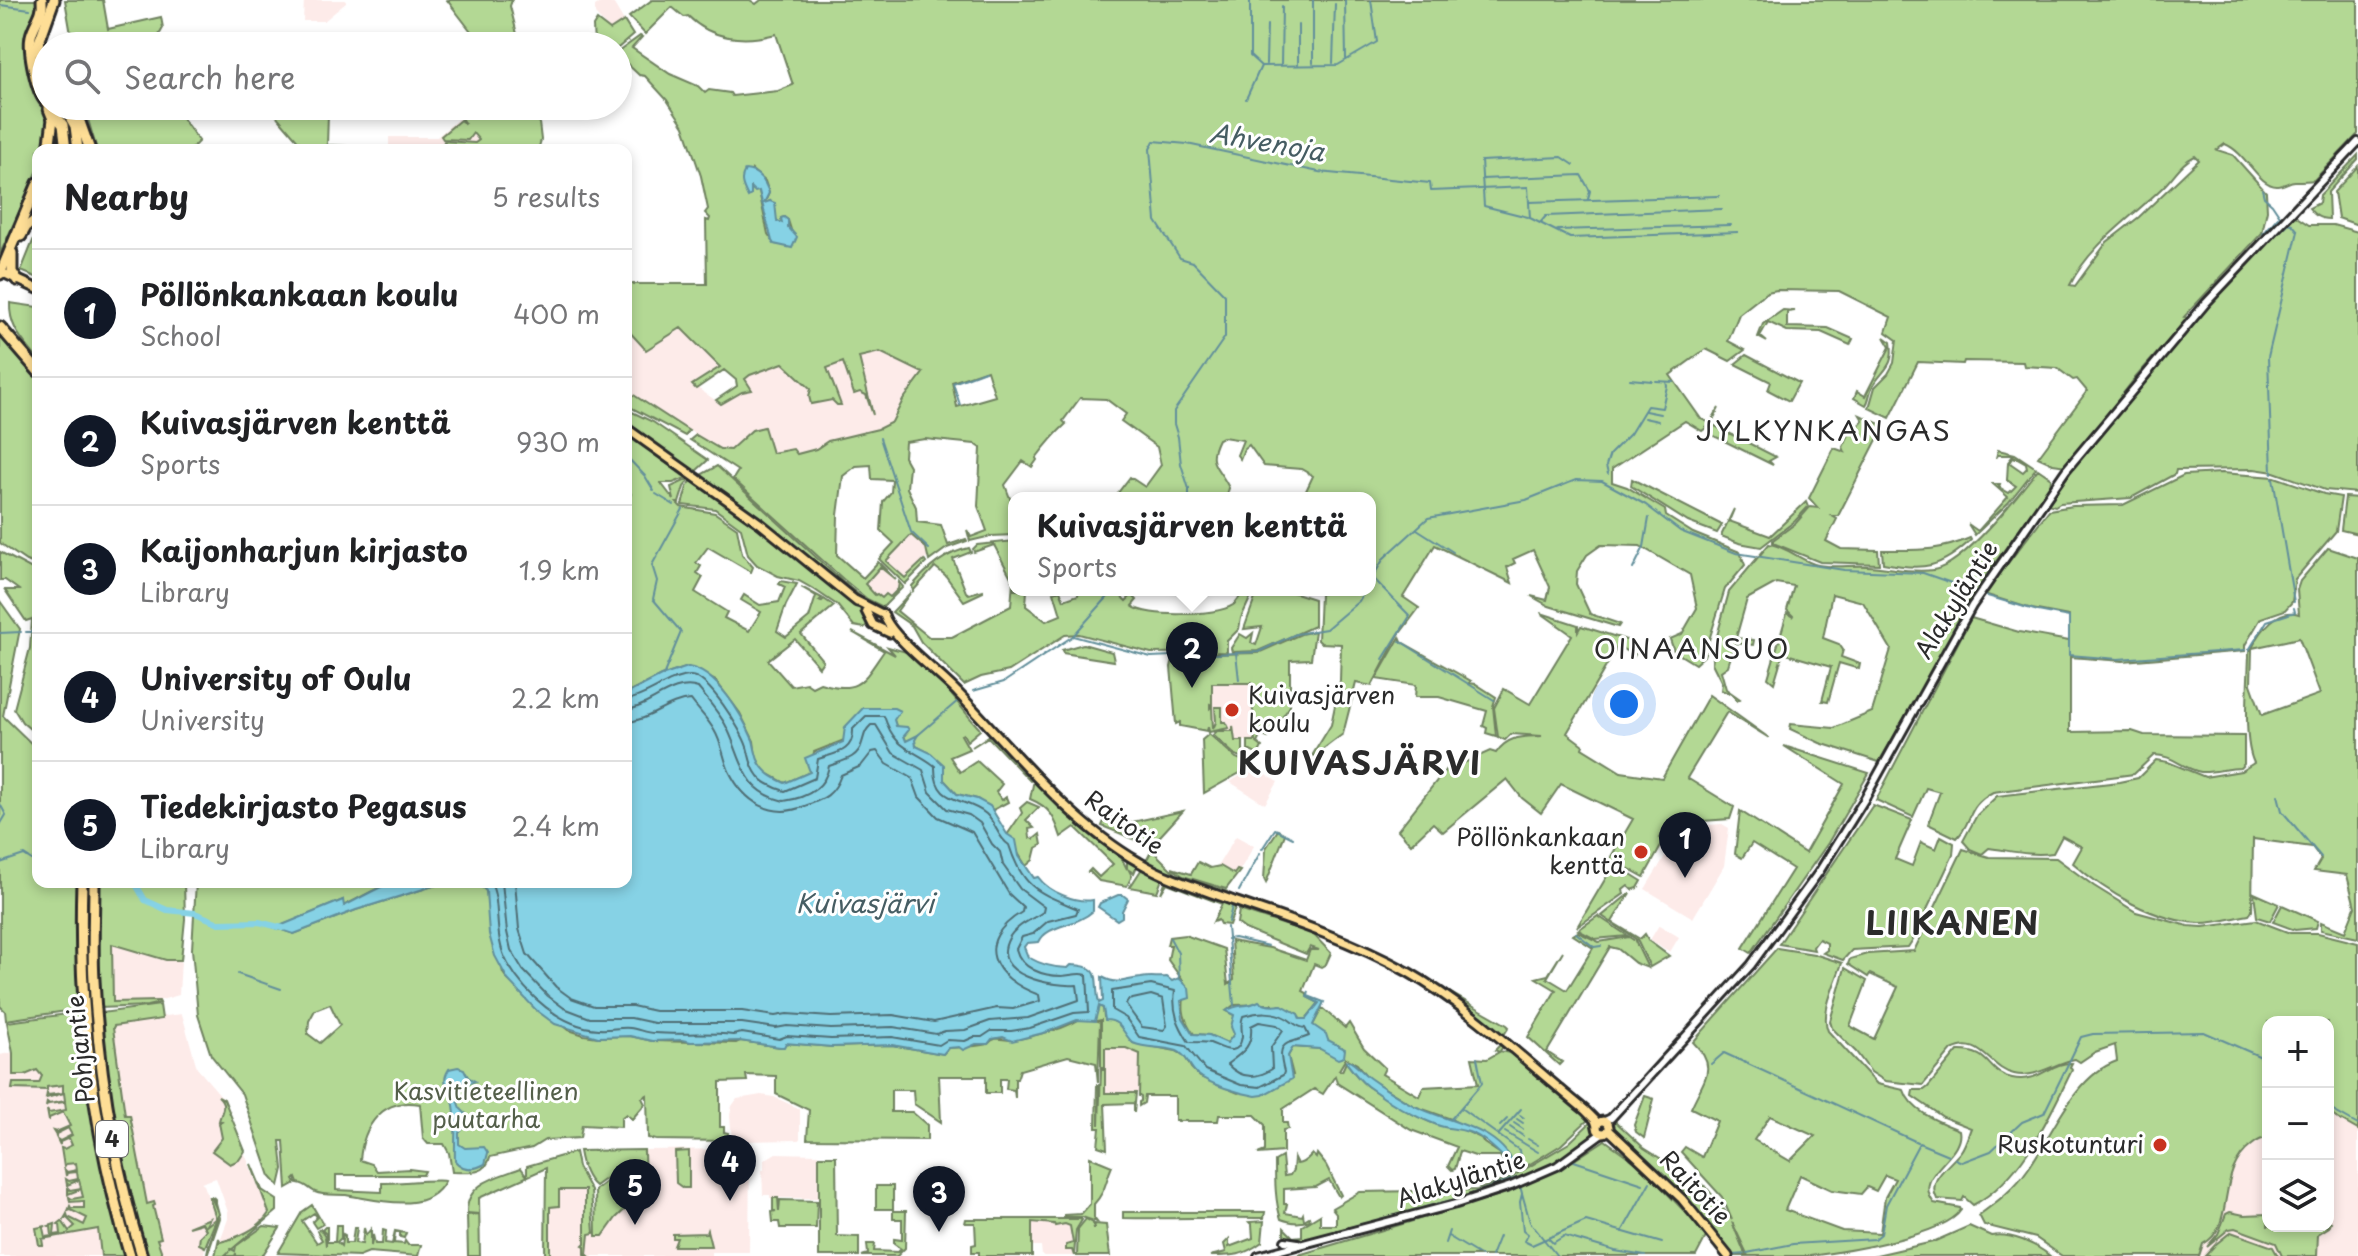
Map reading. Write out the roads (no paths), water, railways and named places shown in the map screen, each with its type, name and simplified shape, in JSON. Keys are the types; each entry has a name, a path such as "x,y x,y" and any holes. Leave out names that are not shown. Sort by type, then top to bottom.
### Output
{"highway":[{"path":"34,32 43,11 42,0"},
{"path":"41,32 54,0"},
{"path":"50,144 53,120"},
{"path":"59,120 65,144"},
{"path":"72,120 77,144"},
{"path":"78,120 88,144"},
{"path":"0,273 32,197"},
{"path":"17,280 12,272 12,255 26,227 32,222"},
{"path":"0,262 8,253"},
{"path":"0,327 32,364"},
{"name":"Pohjantie","path":"82,888 84,1003 96,1118 129,1256"},
{"name":"Pohjantie","path":"94,888 95,1002 111,1132 129,1216 142,1256"}],"main road":[{"name":"Alakyläntie","path":"1270,1256 1511,1186 1557,1166 1603,1127 1742,976 1811,883 1856,813 1972,606 2066,470 2191,319 2358,142"},
{"path":"0,273 32,286"},
{"path":"632,432 761,524 857,601 871,620 881,625 884,615 857,601"},
{"path":"871,620 873,615 879,613"},
{"name":"Raitotie","path":"881,625 936,670 1059,798 1095,832 1126,855 1166,876 1319,932 1378,959 1489,1030 1585,1110 1682,1199 1728,1256"},
{"name":"Alakyläntie","path":"1258,1256 1344,1234"},
{"path":"1285,1241 1306,1243"}],"water":[{"path":"745,170 754,172 763,181 769,193 764,203 775,203 777,221 782,223 781,218 784,217 788,220 788,227 797,237 792,248 772,241 759,191 751,188 748,197 743,187"},
{"name":"Kuivasjärvi","path":"688,667 709,677 735,707 753,740 760,764 770,775 785,783 810,772 805,758 843,742 845,727 863,708 894,708 900,711 894,720 896,726 909,730 904,736 906,741 918,735 916,746 931,753 944,765 944,780 957,794 990,806 1007,834 1016,840 1019,856 1034,878 1038,877 1063,895 1078,900 1093,900 1093,911 1086,916 1055,928 1039,942 1027,943 1024,947 1028,957 1042,964 1063,968 1071,965 1089,968 1096,975 1099,1003 1103,1001 1102,977 1118,982 1148,977 1167,977 1172,981 1179,978 1189,988 1190,998 1181,1001 1183,1018 1193,1034 1209,1035 1227,1043 1234,1034 1231,1027 1234,1015 1226,1011 1259,1001 1267,1005 1282,1005 1298,1014 1300,1019 1306,1019 1319,1003 1307,997 1309,991 1308,996 1324,1002 1313,1025 1326,1034 1328,1040 1345,1049 1344,1057 1338,1059 1320,1049 1293,1047 1288,1056 1292,1079 1256,1096 1209,1082 1194,1071 1177,1051 1133,1043 1118,1025 1105,1020 1103,1008 1099,1006 1095,1021 1077,1020 1047,1032 1012,1041 1003,1037 992,1039 988,1044 976,1044 963,1050 959,1047 948,1048 943,1054 892,1045 832,1047 786,1043 780,1047 740,1041 652,1041 630,1036 598,1037 555,1024 536,1010 508,980 495,956 489,934 486,891 483,888 632,888 632,691"},
{"path":"427,888 294,934 275,928 343,900 344,906 375,890"},
{"path":"1118,895 1128,899 1122,917 1117,920 1098,907 1100,903"},
{"path":"1348,1060 1407,1102 1470,1127 1498,1143 1517,1171 1478,1136 1442,1127 1383,1097 1361,1081 1346,1062"},
{"path":"458,1067 475,1081 461,1087 456,1097 460,1108 469,1117 459,1133 459,1144 465,1148 484,1147 488,1153 485,1164 473,1168 455,1161 455,1112 445,1080 449,1069"}],"waterway":[{"path":"1250,0 1250,56 1261,66"},
{"path":"1313,0 1313,63"},
{"path":"1345,0 1346,59"},
{"path":"1246,99 1261,66 1338,65 1377,42 1371,0"},
{"path":"1333,63 1335,4"},
{"path":"0,5 30,9"},
{"path":"1281,65 1282,6"},
{"path":"1266,64 1267,25"},
{"path":"1298,25 1298,64"},
{"name":"Ahvenoja","path":"1189,492 1181,464 1174,411 1225,337 1225,295 1193,262 1180,258 1156,221 1150,149 1154,141 1187,144 1319,172 1430,183 1431,191 1528,187 1530,218 1570,238 1738,232"},
{"path":"1528,217 1484,206 1481,161 1562,157 1574,165"},
{"path":"1482,179 1581,175 1590,191 1588,199"},
{"path":"2262,189 2264,197 2280,216"},
{"path":"1529,202 1719,196"},
{"path":"1540,223 1546,216 1722,209"},
{"path":"2263,234 2278,217"},
{"path":"2272,473 2268,357 2298,231 2287,223"},
{"path":"2274,237 2288,224"},
{"path":"1557,230 1731,225"},
{"path":"960,405 953,383 985,371"},
{"path":"1630,379 1652,381"},
{"path":"1656,381 1674,382"},
{"path":"1608,474 1606,466 1610,454 1630,434 1647,406 1662,408 1666,382"},
{"path":"1645,411 1660,414"},
{"path":"1644,418 1658,421"},
{"path":"880,438 911,532 929,549"},
{"path":"632,462 654,491"},
{"path":"2273,478 2294,602"},
{"path":"1376,572 1384,558 1428,518 1526,500 1576,480 1602,481 1646,505 1680,531 1736,553 1844,570 1923,573 1977,592"},
{"path":"656,494 674,505"},
{"path":"663,676 681,632 653,599 657,581 652,565 683,509"},
{"path":"1633,569 1644,547 1649,518"},
{"path":"1417,529 1453,552"},
{"path":"1376,581 1410,616 1383,659"},
{"path":"1984,595 2069,617 2069,655 2118,659 2245,650"},
{"name":"Ahvenoja","path":"973,691 1004,682 1073,636 1109,596"},
{"path":"1073,636 1151,657 1258,652 1296,634 1326,629 1362,596"},
{"path":"2249,650 2267,621 2295,612 2294,608"},
{"path":"0,633 21,632"},
{"path":"26,632 32,632"},
{"path":"1400,641 1494,700"},
{"path":"1236,653 1239,680"},
{"name":"Ahvenoja","path":"918,735 959,700"},
{"path":"2278,795 2282,811 2321,857"},
{"path":"0,804 6,815 0,825"},
{"path":"1262,849 1275,829 1293,838"},
{"path":"1239,891 1260,853"},
{"path":"0,863 24,855 32,860"},
{"path":"138,888 145,900 167,910 195,913 219,923 259,922 283,928"},
{"path":"1228,922 1232,907"},
{"path":"1227,927 1234,1005"},
{"path":"1576,933 1594,947 1601,946"},
{"path":"1170,938 1178,953 1179,978"},
{"path":"1227,939 1268,946"},
{"path":"238,974 281,989"},
{"path":"2070,1060 2081,1037 2093,1034 2204,1032 2262,1057"},
{"path":"1711,1064 1724,1053 1917,1142"},
{"path":"1451,1119 1482,1083 1477,1058"},
{"path":"1955,1159 1962,1162 1991,1151 2022,1122 2044,1113 2069,1062"},
{"path":"1462,1109 1519,1150 1516,1167"},
{"path":"1499,1134 1521,1109"},
{"path":"2334,1111 2358,1125"},
{"path":"1520,1115 1524,1118"},
{"path":"1500,1126 1507,1119"},
{"path":"1517,1119 1523,1123"},
{"path":"1514,1123 1523,1129"},
{"path":"1510,1127 1523,1136"},
{"path":"1505,1132 1538,1152"},
{"path":"1528,1139 1538,1145"},
{"path":"1747,1253 1793,1244 1875,1239 1881,1234 1886,1205 1919,1143 1948,1155"},
{"path":"1574,1161 1643,1184"},
{"path":"1336,1231 1463,1197 1516,1178"},
{"path":"1622,1232 1650,1182"},
{"path":"1520,1186 1530,1222 1557,1256"},
{"path":"1522,1194 1523,1230 1528,1234 1524,1241 1532,1245 1586,1221 1662,1243"},
{"path":"1445,1243 1449,1231"},
{"path":"1448,1236 1481,1256"},
{"path":"1491,1256 1499,1236"},
{"path":"1549,1239 1553,1243 1564,1236 1645,1256"},
{"path":"1733,1255 1744,1254"}],"place":[{"name":"Kuivasjärven kenttä","path":"1192,688"},
{"name":"Kuivasjärven koulu","path":"1232,710"},
{"name":"Pöllönkankaan kenttä","path":"1641,852"},
{"name":"Pöllönkankaan koulu","path":"1685,878"},
{"name":"Ruskotunturi","path":"2160,1145"},
{"name":"University of Oulu","path":"730,1201"},
{"name":"Tiedekirjasto Pegasus","path":"635,1225"},
{"name":"Kaijonharjun kirjasto","path":"939,1232"}],"district":[{"name":"JYLKYNKANGAS","path":"1824,431"},
{"name":"OINAANSUO","path":"1692,649"},
{"name":"KUIVASJÄRVI","path":"1360,764"},
{"name":"LIIKANEN","path":"1953,924"}],"park label":[{"name":"Kasvitieteellinen puutarha","path":"486,1106"}]}
